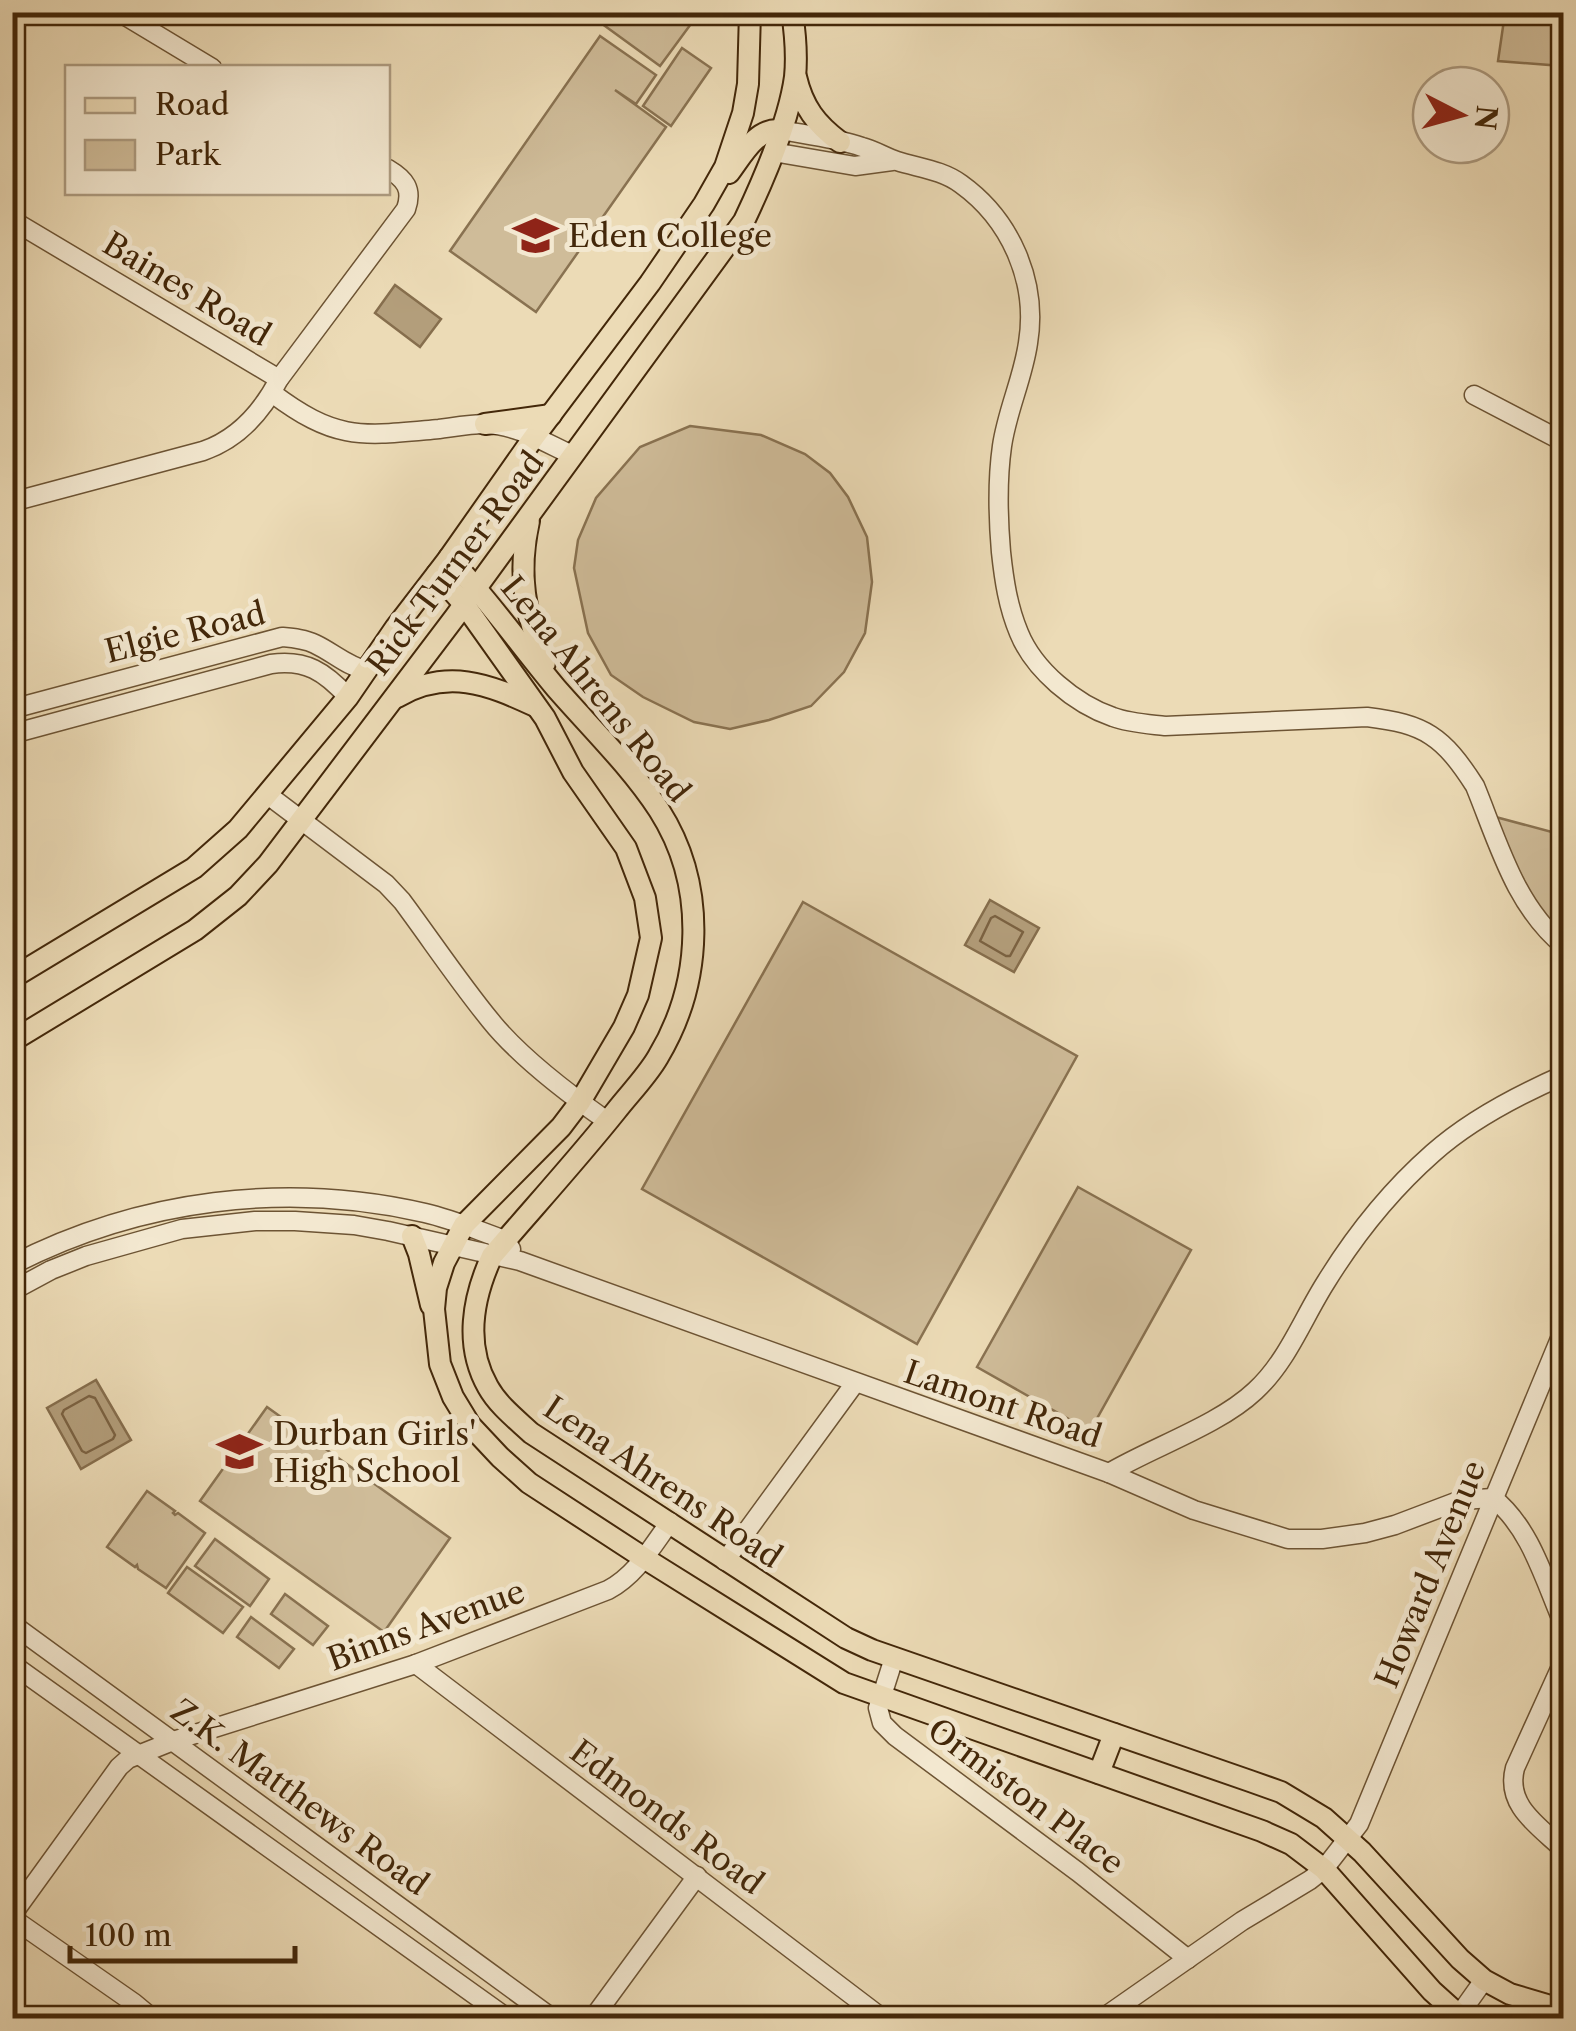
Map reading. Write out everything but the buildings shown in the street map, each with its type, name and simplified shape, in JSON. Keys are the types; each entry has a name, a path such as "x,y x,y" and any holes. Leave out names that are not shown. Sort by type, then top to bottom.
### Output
{"main road":[{"name":"Rick Turner Road","path":"12,978 194,868 238,829 348,697 706,202 736,136 748,84 750,12"},
{"path":"792,12 795,75 807,110 840,142"},
{"path":"706,202 771,132 795,75"},
{"path":"748,84 753,108 771,132 773,152"},
{"name":"Rick Turner Road","path":"12,1041 195,930 238,896 268,864 736,233 759,190 773,152"},
{"path":"485,424 551,415"},
{"path":"531,511 522,568 524,600 553,684"},
{"name":"Lena Ahrens Road","path":"443,566 553,684 659,810 672,834 692,896 694,955 672,1030 657,1059 499,1248 480,1280 473,1310 478,1360 488,1386 506,1410 531,1433 846,1638 1281,1792 1324,1818 1348,1840 1484,1980 1510,1994 1564,2010"},
{"name":"Lena Ahrens Road","path":"470,595 568,760 626,848 645,898 651,938 638,994 624,1027 580,1102 560,1128 464,1225 444,1263 436,1288 434,1322 440,1364 470,1425 528,1482 844,1684 1291,1844 1324,1868 1459,2018"},
{"path":"390,701 425,685 460,681 493,688 537,707"},
{"path":"568,760 598,737"},
{"path":"412,1236 434,1322"},
{"path":"1099,1773 1114,1734"}],"street":[{"path":"119,12 207,65"},
{"path":"771,132 860,146 933,170 959,182 1008,234 1026,280 1029,340 1002,446 998,488 1004,583 1020,638 1056,681 1090,706 1139,723 1165,726 1367,718 1400,721 1426,732 1464,770 1520,893 1549,934 1564,946"},
{"path":"773,152 854,166 897,160"},
{"path":"17,500 222,445 235,436 406,209 409,189 390,170"},
{"name":"Baines Road","path":"12,220 276,386 315,422 337,431 378,435 485,424 510,428 572,455"},
{"path":"1474,395 1564,442"},
{"name":"Elgie Road","path":"12,709 282,637 316,644 351,666 367,671"},
{"path":"220,652 227,678"},
{"name":"Elgie Road","path":"12,734 289,662 306,664 348,697"},
{"path":"268,795 386,884 491,1022 607,1122"},
{"name":"Lamont Road","path":"499,1248 520,1262 1109,1473 1215,1419 1256,1391 1281,1360 1350,1246 1386,1199 1434,1152 1482,1118 1564,1075"},
{"path":"12,1265 91,1231 142,1215 252,1198 340,1200 428,1214 464,1225 499,1248"},
{"path":"210,1202 212,1225"},
{"path":"12,1290 51,1270 120,1244 182,1228 256,1221 354,1225 452,1246 499,1248"},
{"path":"41,1252 51,1270"},
{"name":"Howard Avenue","path":"1103,2018 1242,1921 1310,1880 1359,1824 1564,1329"},
{"path":"725,1561 856,1383"},
{"path":"1109,1473 1194,1510 1288,1539 1365,1533 1462,1500 1493,1498 1506,1508 1524,1534 1564,1625"},
{"name":"Binns Avenue","path":"139,1754 416,1664 608,1590 636,1570 670,1522"},
{"name":"Z.K. Matthews Road","path":"12,1624 552,2018"},
{"path":"881,1696 894,1658"},
{"path":"1564,1660 1512,1782 1514,1796 1523,1811 1564,1850"},
{"name":"Z.K. Matthews Road","path":"12,1664 507,2018"},
{"name":"Edmonds Road","path":"416,1664 882,2018"},
{"name":"Ormiston Place","path":"881,1696 878,1708 882,1723 895,1736 1188,1959"},
{"path":"139,1754 119,1767 12,1917 152,2018"},
{"path":"289,1861 306,1838"},
{"path":"593,2018 697,1876"},
{"path":"1459,2018 1484,1980"}],"green space":[{"path":"598,12 699,13 660,66 594,18"},
{"path":"1505,13 1550,13 1563,66 1498,61"},
{"path":"600,36 656,75 636,104 615,90 666,127 536,312 450,251"},
{"path":"682,48 711,68 671,126 643,106"},
{"path":"690,426 761,435 805,454 830,473 848,497 867,537 872,582 865,633 844,672 811,706 730,729 694,722 643,697 611,675 588,633 574,568 578,540 596,498 640,447"},
{"path":"1492,816 1563,835 1563,934 1531,895"},
{"path":"803,902 1077,1056 917,1344 642,1189"},
{"path":"1078,1187 1191,1250 1090,1431 977,1367"},
{"path":"267,1407 450,1538 384,1632 200,1501"},
{"path":"147,1491 175,1511 175,1515 178,1513 205,1533 166,1588 107,1547"},
{"path":"215,1539 269,1579 250,1606 195,1566"},
{"path":"187,1567 243,1607 223,1633 168,1593"},
{"path":"285,1594 328,1626 313,1645 271,1614"},
{"path":"251,1617 294,1649 279,1668 237,1637"}],"water":[{"path":"395,285 441,319 420,347 375,313"},
{"path":"990,900 1039,928 1014,972 965,945"},
{"path":"96,1380 131,1440 81,1469 47,1408"}],"place":[{"name":"Eden College","path":"535,235"},
{"name":"Durban Girls' High School","path":"240,1451"}]}
